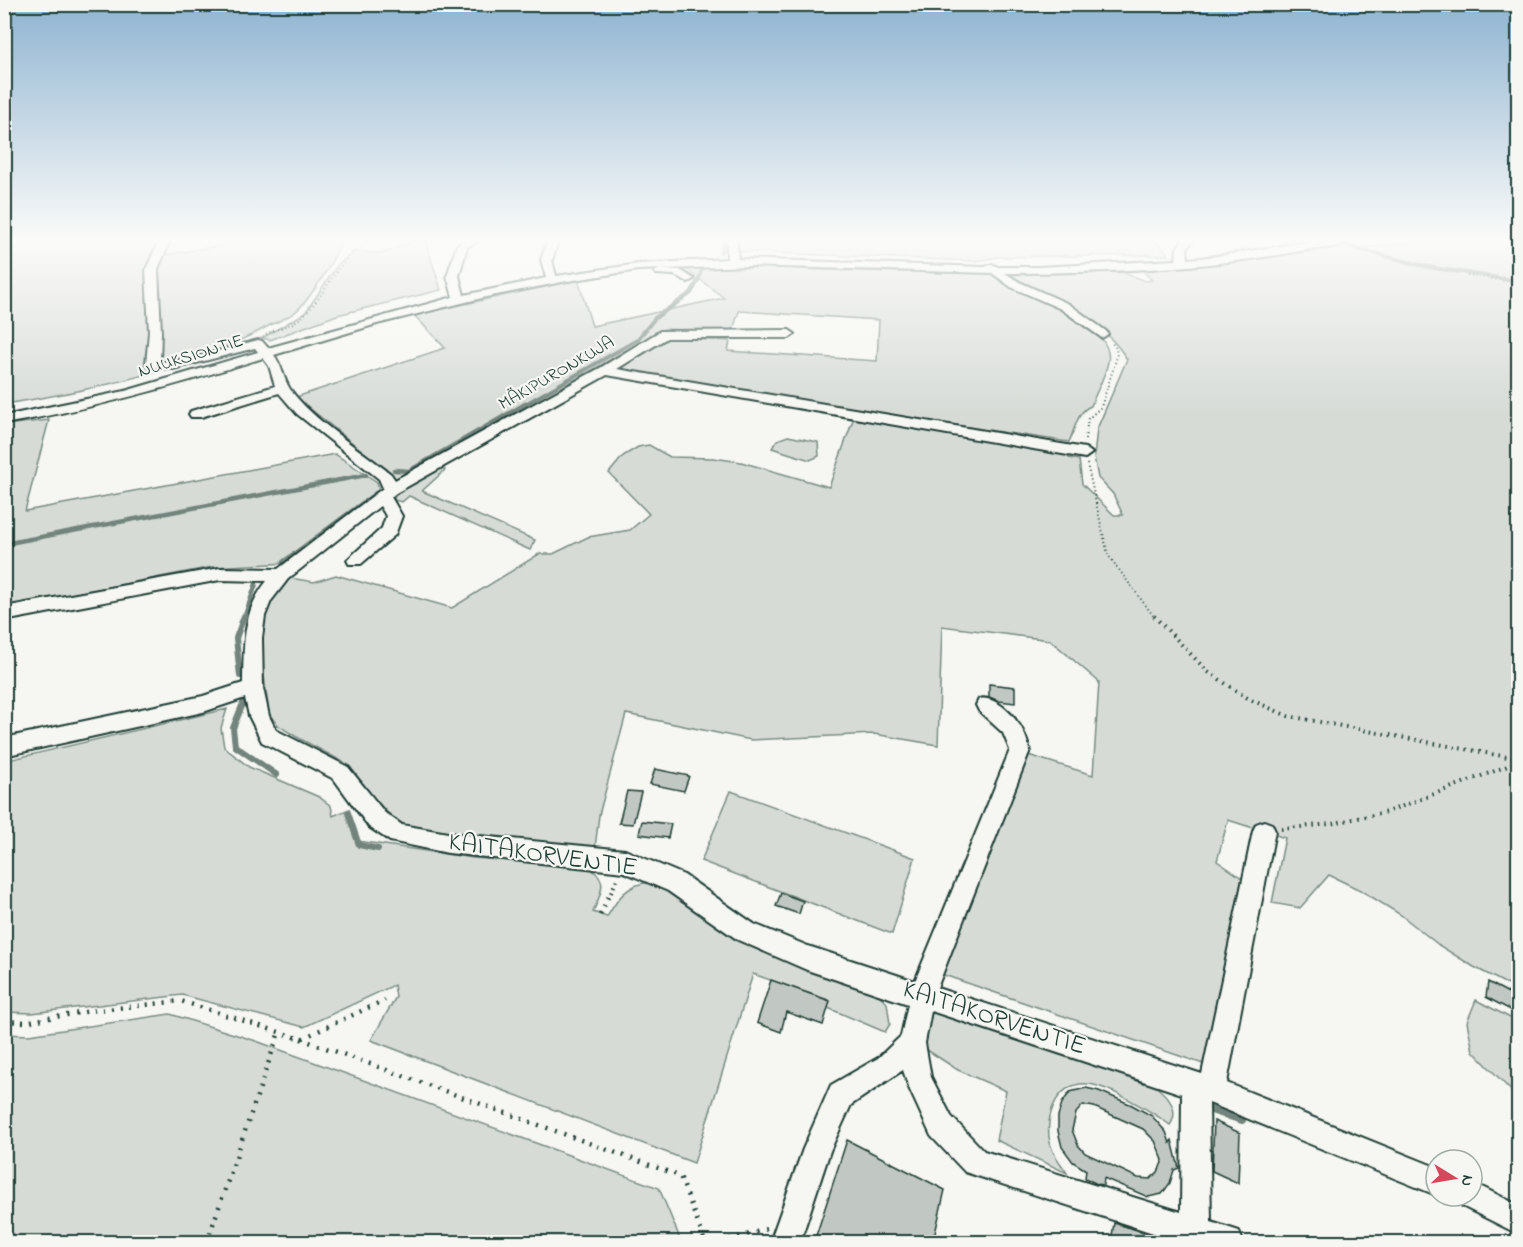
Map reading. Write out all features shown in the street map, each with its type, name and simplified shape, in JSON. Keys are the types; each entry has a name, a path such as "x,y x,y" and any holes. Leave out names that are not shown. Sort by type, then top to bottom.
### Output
{"street":[{"path":"154,297 153,364 166,366 262,349 275,365 282,388 302,411 386,477 387,493 394,516 389,531 355,560"},
{"name":"NUUKSIONTIE","path":"4,420 82,407 262,349 468,297"},
{"path":"1043,297 1078,313 1102,334"},
{"name":"MÄKIPURONKUJA","path":"387,493 604,371 664,334 789,334"},
{"path":"604,371 1085,453"},
{"path":"196,414 282,388"},
{"name":"KAITAKORVENTIE","path":"387,493 282,575 263,598 256,616 253,638 253,688 259,716 268,736 341,773 377,820 399,834 448,843 626,861 676,883 746,932 807,958 1204,1088 1424,1176"},
{"path":"4,614 220,574 282,575"},
{"path":"4,747 203,704 253,688"},
{"path":"986,705 1011,728 1020,750 922,995 912,1043 918,1079 941,1126 975,1162 1197,1237 1228,1242"},
{"path":"1197,1237 1204,1088 1264,831"},
{"path":"788,1232 817,1149 841,1095 887,1067 912,1043"},
{"path":"1484,1202 1518,1220"}],"path":[{"path":"262,349 262,338 273,330 300,318 317,297"},
{"path":"1102,334 1116,348 1117,357 1101,407 1088,419 1085,453 1089,483 1108,555 1146,608 1208,672 1249,699 1288,716 1518,760"},
{"path":"1264,831 1330,824 1387,812 1518,760"},
{"path":"600,915 626,861"},
{"path":"302,1039 385,1000"},
{"path":"4,1021 25,1022 91,1011 181,1001 302,1039 681,1176 705,1242"},
{"path":"207,1242 279,1032"},
{"path":"721,1242 788,1232"}],"shaded area":[{"path":"5,297 309,297 291,314 202,356 137,377 71,393 5,404"},
{"path":"316,297 411,297 337,315 270,340 262,338 305,313"},
{"path":"497,297 583,297 592,326 724,298 1036,297 1069,313 1099,335 1107,348 1108,362 1091,406 1079,416 1069,442 616,369 668,338 730,341 728,351 877,361 879,320 739,311 732,333 664,329 398,480 296,397 445,348 414,315"},
{"path":"1053,297 1518,297 1518,990 1440,946 1401,915 1362,891 1329,875 1300,908 1272,903 1285,838 1228,820 1217,861 1242,878 1206,1065 941,974 1028,755 1093,775 1099,682 1050,640 942,626 938,745 874,734 751,740 626,714 599,815 595,848 415,830 397,823 373,797 349,765 279,726 269,714 260,644 263,618 276,590 290,578 314,582 336,575 452,608 539,554 553,554 588,537 630,530 649,514 609,473 623,456 638,447 649,445 670,457 713,458 741,462 829,487 854,417 1062,451 1069,458 1079,460 1082,484 1114,515 1123,515 1113,494 1098,478 1094,457 1097,429 1127,359 1103,331"},
{"path":"49,420 25,511 335,454 377,482 379,489 377,496 289,563 212,567 5,607 4,425"},
{"path":"788,436 818,442 819,456 810,460 772,448 777,440"},
{"path":"443,468 445,470 422,491 535,540 530,550 409,496 402,502 394,500 400,489 407,484 422,475"},
{"path":"227,709 221,728 224,747 249,767 319,797 331,806 333,816 349,809 358,841 473,858 585,866 593,870 601,880 601,892 593,912 607,917 624,893 642,883 650,882 689,904 879,995 887,1003 890,1024 885,1032 828,1008 829,1000 753,974 694,1163 371,1040 396,997 394,985 304,1027 182,995 32,1013 5,1012 4,761"},
{"path":"731,791 915,858 892,934 701,861"},
{"path":"1476,1000 1518,1022 1518,1098 1473,1051 1467,1022"},
{"path":"941,1009 1146,1079 1163,1093 1172,1105 1174,1111 1170,1125 1119,1094 1088,1084 1076,1085 1059,1096 1050,1116 1049,1139 1052,1149 1067,1173 996,1140 1006,1091 958,1070 924,1048 928,1014"},
{"path":"170,1014 256,1041 659,1188 679,1236 677,1242 5,1242 5,1034 29,1035"}],"building":[{"path":"989,684 1015,687 1015,703 989,697"},
{"path":"655,769 689,776 684,791 650,784"},
{"path":"627,791 641,792 633,824 619,823"},
{"path":"642,821 671,824 668,838 639,834"},
{"path":"781,893 803,901 799,914 776,906"},
{"path":"771,980 830,1001 823,1025 786,1012 781,1032 757,1023"},
{"path":"1488,982 1518,998 1518,1014 1486,997"},
{"path":"1086,1088 1099,1091 1152,1116 1166,1132 1170,1143 1172,1140 1179,1168 1174,1170 1170,1183 1162,1194 1148,1197 1104,1178 1103,1185 1085,1178 1086,1170 1073,1162 1062,1147 1058,1131 1058,1116 1062,1103 1070,1092","holes":["1083,1105 1094,1107 1143,1129 1155,1141 1163,1160 1158,1172 1150,1179 1138,1178 1085,1153 1078,1145 1072,1130 1076,1113"]},
{"path":"1214,1121 1240,1133 1238,1183 1212,1171"},
{"path":"847,1140 945,1190 933,1242 814,1242"},
{"path":"1114,1223 1137,1230 1162,1242 1111,1242"}],"waterway":[{"path":"524,405 637,340 655,318 685,297"},
{"path":"394,470 409,471 527,403"},
{"path":"4,544 366,475"},
{"path":"283,562 376,493"},
{"path":"244,618 256,584"},
{"path":"240,676 236,638 244,616"},
{"path":"244,701 233,728 235,746 277,775"},
{"path":"348,813 359,845 378,849"},
{"path":"1211,1110 1242,1120"}]}
